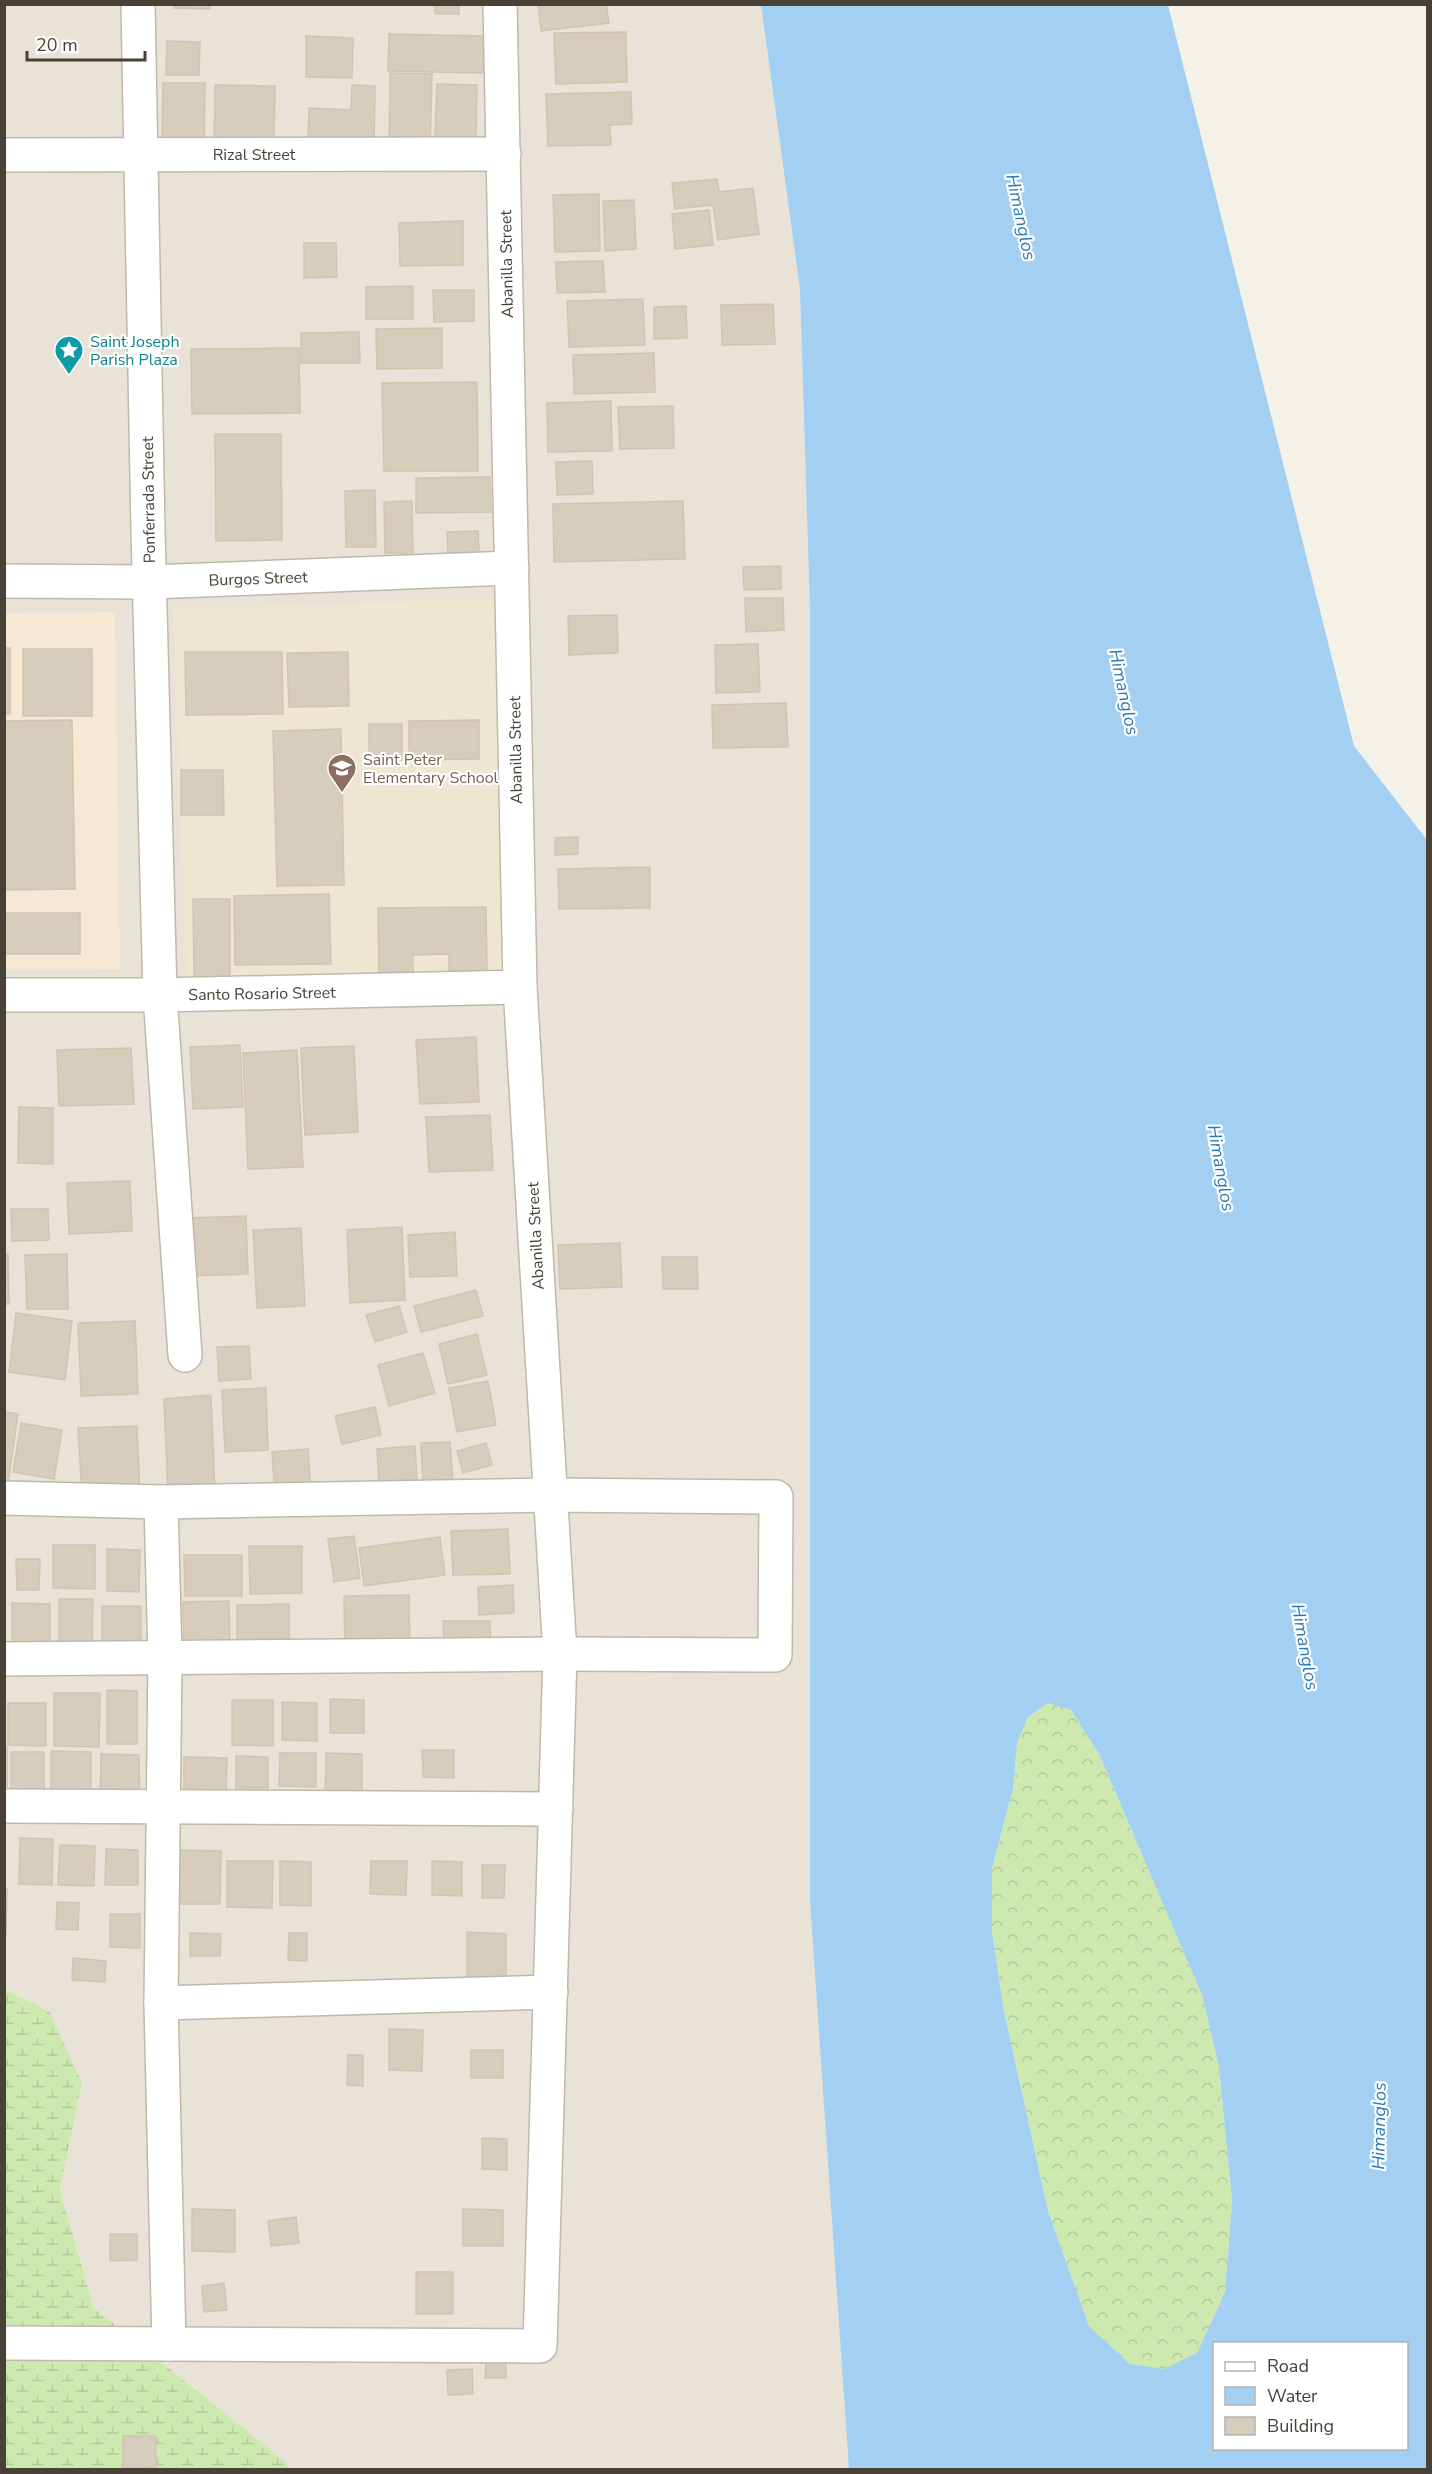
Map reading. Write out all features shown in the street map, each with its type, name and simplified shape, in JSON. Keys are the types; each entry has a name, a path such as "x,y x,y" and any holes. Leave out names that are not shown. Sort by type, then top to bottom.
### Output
{"street":[{"name":"Ponferrada Street","path":"138,4 160,995 185,1355"},
{"name":"Abanilla Street","path":"169,2344 540,2346 560,1654 520,987 501,4"},
{"name":"Rizal Street","path":"4,154 504,154"},
{"name":"Burgos Street","path":"4,581 150,582 512,568"},
{"name":"Santo Rosario Street","path":"4,995 160,995 520,987"},
{"path":"4,1498 162,1502 551,1495 776,1497 775,1655 560,1654 4,1659"},
{"path":"4,2343 169,2344 161,2003 165,1659 162,1502"},
{"path":"4,1806 556,1809"},
{"path":"161,2003 551,1992"}],"shaded area":[{"path":"4,5 761,5 800,289 810,611 810,1902 849,2469 291,2469 282,2459 94,2308 60,2190 82,2083 50,2012 4,1989"},
{"name":"Saint Peter Elementary School","path":"497,599 511,977 187,987 173,609"},
{"path":"115,612 120,969 5,970 4,613"}],"green space":[{"path":"1048,1702 1071,1710 1099,1754 1202,1995 1219,2067 1232,2201 1225,2292 1197,2353 1164,2370 1130,2364 1089,2326 1048,2211 1004,2011 992,1931 992,1868 1013,1789 1017,1743 1028,1717"},
{"path":"4,1989 50,2012 82,2083 60,2190 94,2308 282,2459 291,2469 5,2469"}],"water":[{"name":"Himanglos","path":"761,5 1168,5 1354,746 1427,840 1427,2469 849,2469 810,1902 810,612 800,289","holes":["1048,1703 1071,1710 1099,1754 1202,1995 1219,2067 1232,2201 1225,2292 1197,2353 1164,2369 1130,2364 1089,2326 1048,2211 1004,2011 992,1931 992,1868 1013,1789 1017,1743 1028,1717"]}],"building":[{"path":"174,4 210,4 210,9 174,8"},
{"path":"435,4 459,4 459,14 435,14"},
{"path":"538,4 606,4 609,23 541,31"},
{"path":"626,32 627,82 556,84 554,33"},
{"path":"389,34 483,36 483,73 388,71"},
{"path":"306,36 353,38 352,78 306,77"},
{"path":"167,41 200,42 199,75 166,75"},
{"path":"390,73 432,74 430,153 389,151"},
{"path":"163,83 205,83 204,149 162,148"},
{"path":"437,84 477,85 476,138 435,137"},
{"path":"215,85 275,86 274,148 214,147"},
{"path":"352,85 375,86 374,149 308,147 309,108 351,110"},
{"path":"631,92 632,124 610,125 611,145 548,146 546,94"},
{"path":"717,179 719,192 753,188 759,234 718,240 713,205 675,209 672,183"},
{"path":"599,194 600,251 555,252 553,195"},
{"path":"634,200 636,249 605,251 603,201"},
{"path":"709,210 713,245 675,249 672,214"},
{"path":"463,221 463,265 400,266 399,223"},
{"path":"304,243 336,243 337,277 304,278"},
{"path":"603,261 605,292 557,293 556,262"},
{"path":"413,286 413,319 366,319 366,287"},
{"path":"433,290 474,290 474,321 434,322"},
{"path":"643,299 645,345 569,347 567,301"},
{"path":"773,304 775,344 722,345 721,305"},
{"path":"686,306 687,338 654,339 654,307"},
{"path":"442,328 442,368 377,369 376,329"},
{"path":"359,332 360,363 301,363 301,333"},
{"path":"299,348 300,413 192,414 191,349"},
{"path":"654,353 655,392 574,394 573,355"},
{"path":"477,382 478,471 384,471 382,383"},
{"path":"611,401 612,451 548,452 547,403"},
{"path":"673,406 674,448 620,449 618,407"},
{"path":"215,434 281,434 282,540 216,541"},
{"path":"592,461 593,494 557,495 556,462"},
{"path":"490,477 491,512 416,513 416,478"},
{"path":"375,490 376,547 346,547 345,491"},
{"path":"412,501 413,553 385,553 384,502"},
{"path":"683,501 685,559 554,562 553,504"},
{"path":"478,531 479,553 448,553 447,532"},
{"path":"781,566 781,589 744,590 743,567"},
{"path":"745,598 783,598 784,630 746,632"},
{"path":"617,615 618,653 569,655 568,616"},
{"path":"758,644 760,692 716,693 715,645"},
{"path":"4,648 10,648 10,714 4,714"},
{"path":"23,649 92,649 92,716 23,716"},
{"path":"185,652 282,652 283,714 186,715"},
{"path":"348,652 349,706 289,707 287,653"},
{"path":"786,703 788,747 713,748 712,705"},
{"path":"72,720 75,889 4,890 4,721"},
{"path":"479,720 479,759 409,760 409,721"},
{"path":"369,724 402,724 402,760 369,760"},
{"path":"341,729 344,885 277,886 273,731"},
{"path":"181,770 223,770 224,815 181,815"},
{"path":"578,837 578,854 555,855 555,838"},
{"path":"650,867 650,908 559,909 558,869"},
{"path":"329,894 331,964 235,965 234,896"},
{"path":"193,899 230,899 230,978 194,978"},
{"path":"486,907 487,971 449,971 449,954 413,955 413,972 379,972 378,908"},
{"path":"4,913 80,913 80,954 4,954"},
{"path":"476,1037 479,1102 420,1104 416,1040"},
{"path":"240,1045 243,1107 193,1109 190,1047"},
{"path":"354,1046 358,1132 305,1135 301,1048"},
{"path":"131,1048 134,1104 59,1106 57,1050"},
{"path":"297,1050 303,1167 248,1169 243,1053"},
{"path":"19,1107 53,1108 53,1164 18,1163"},
{"path":"490,1115 493,1170 429,1172 426,1117"},
{"path":"130,1181 132,1231 69,1234 67,1183"},
{"path":"11,1209 48,1209 49,1240 12,1241"},
{"path":"246,1216 248,1274 192,1276 189,1218"},
{"path":"402,1227 405,1300 350,1303 347,1230"},
{"path":"301,1228 305,1306 257,1308 253,1230"},
{"path":"455,1232 457,1276 410,1277 408,1235"},
{"path":"620,1243 622,1287 560,1289 558,1245"},
{"path":"4,1254 8,1254 9,1304 4,1304"},
{"path":"67,1254 68,1309 27,1309 25,1255"},
{"path":"662,1257 697,1257 698,1289 663,1289"},
{"path":"476,1290 483,1316 421,1332 414,1306"},
{"path":"399,1306 407,1332 375,1342 366,1315"},
{"path":"16,1313 72,1321 65,1380 9,1372"},
{"path":"135,1321 138,1394 81,1396 78,1323"},
{"path":"477,1334 487,1375 448,1384 439,1344"},
{"path":"249,1346 251,1379 219,1381 217,1347"},
{"path":"423,1353 435,1393 389,1406 378,1365"},
{"path":"488,1381 496,1425 457,1432 449,1388"},
{"path":"266,1388 268,1450 225,1452 222,1390"},
{"path":"211,1395 215,1493 168,1496 164,1399"},
{"path":"375,1407 381,1435 342,1444 335,1416"},
{"path":"4,1412 18,1414 8,1483 4,1482"},
{"path":"21,1423 62,1430 54,1479 13,1472"},
{"path":"137,1426 140,1491 82,1494 78,1428"},
{"path":"450,1442 453,1481 423,1482 421,1443"},
{"path":"486,1443 492,1465 463,1473 457,1451"},
{"path":"415,1446 417,1481 379,1484 377,1449"},
{"path":"308,1449 311,1495 275,1497 272,1452"},
{"path":"508,1529 510,1574 453,1575 451,1531"},
{"path":"354,1536 360,1578 334,1582 328,1539"},
{"path":"440,1537 445,1575 364,1586 359,1548"},
{"path":"53,1545 95,1545 95,1589 53,1588"},
{"path":"249,1546 302,1546 302,1593 250,1594"},
{"path":"107,1549 140,1550 139,1592 107,1591"},
{"path":"184,1555 242,1555 242,1596 185,1596"},
{"path":"16,1559 40,1559 39,1590 17,1590"},
{"path":"513,1585 514,1613 479,1615 478,1587"},
{"path":"409,1595 410,1653 345,1654 344,1596"},
{"path":"59,1599 93,1599 92,1652 59,1652"},
{"path":"229,1601 230,1655 184,1655 183,1602"},
{"path":"12,1603 50,1604 50,1650 12,1650"},
{"path":"289,1604 289,1646 237,1647 237,1605"},
{"path":"102,1606 141,1606 141,1650 102,1649"},
{"path":"443,1621 490,1621 491,1648 444,1648"},
{"path":"107,1690 137,1691 137,1744 107,1744"},
{"path":"54,1693 100,1693 99,1747 54,1746"},
{"path":"330,1699 364,1700 364,1733 330,1733"},
{"path":"232,1700 273,1700 273,1746 232,1745"},
{"path":"282,1702 317,1703 317,1741 282,1740"},
{"path":"8,1703 46,1703 46,1746 8,1745"},
{"path":"4,1747 7,1747 7,1805 4,1805"},
{"path":"422,1750 454,1750 454,1778 423,1777"},
{"path":"51,1751 91,1752 91,1805 51,1804"},
{"path":"11,1752 44,1752 44,1804 11,1804"},
{"path":"280,1753 316,1753 316,1787 279,1786"},
{"path":"326,1753 362,1754 362,1803 325,1802"},
{"path":"101,1754 139,1755 140,1804 100,1803"},
{"path":"236,1756 268,1757 268,1788 236,1788"},
{"path":"184,1757 227,1758 226,1799 184,1799"},
{"path":"20,1838 53,1839 52,1885 19,1884"},
{"path":"60,1845 95,1846 94,1886 58,1885"},
{"path":"106,1849 138,1850 138,1885 105,1885"},
{"path":"178,1850 221,1851 220,1904 178,1904"},
{"path":"227,1861 273,1861 272,1908 227,1907"},
{"path":"280,1861 311,1862 311,1906 280,1905"},
{"path":"371,1861 407,1861 406,1895 370,1894"},
{"path":"432,1861 462,1862 462,1896 432,1895"},
{"path":"482,1865 505,1865 504,1898 482,1898"},
{"path":"4,1889 7,1889 6,1936 4,1936"},
{"path":"57,1902 79,1903 78,1930 56,1929"},
{"path":"110,1914 140,1914 140,1948 110,1947"},
{"path":"467,1932 506,1934 506,1981 467,1981"},
{"path":"190,1933 221,1934 220,1956 190,1956"},
{"path":"289,1933 307,1933 307,1961 288,1960"},
{"path":"73,1958 106,1961 105,1982 72,1980"},
{"path":"389,2029 423,2030 422,2071 389,2070"},
{"path":"471,2050 503,2050 503,2078 471,2078"},
{"path":"348,2055 363,2055 363,2086 347,2085"},
{"path":"482,2138 507,2139 507,2170 482,2169"},
{"path":"192,2209 235,2210 235,2252 192,2251"},
{"path":"463,2209 503,2210 503,2246 463,2246"},
{"path":"296,2217 299,2243 271,2246 268,2221"},
{"path":"110,2234 137,2234 137,2260 110,2261"},
{"path":"416,2272 453,2272 453,2314 416,2314"},
{"path":"224,2283 227,2310 204,2312 202,2286"},
{"path":"486,2359 506,2359 506,2378 485,2378"},
{"path":"472,2369 473,2394 448,2395 447,2370"},
{"path":"123,2436 155,2436 156,2467 123,2468"}],"place":[{"name":"Saint Joseph Parish Plaza","path":"69,376"},
{"name":"Saint Peter Elementary School","path":"342,794"}]}
